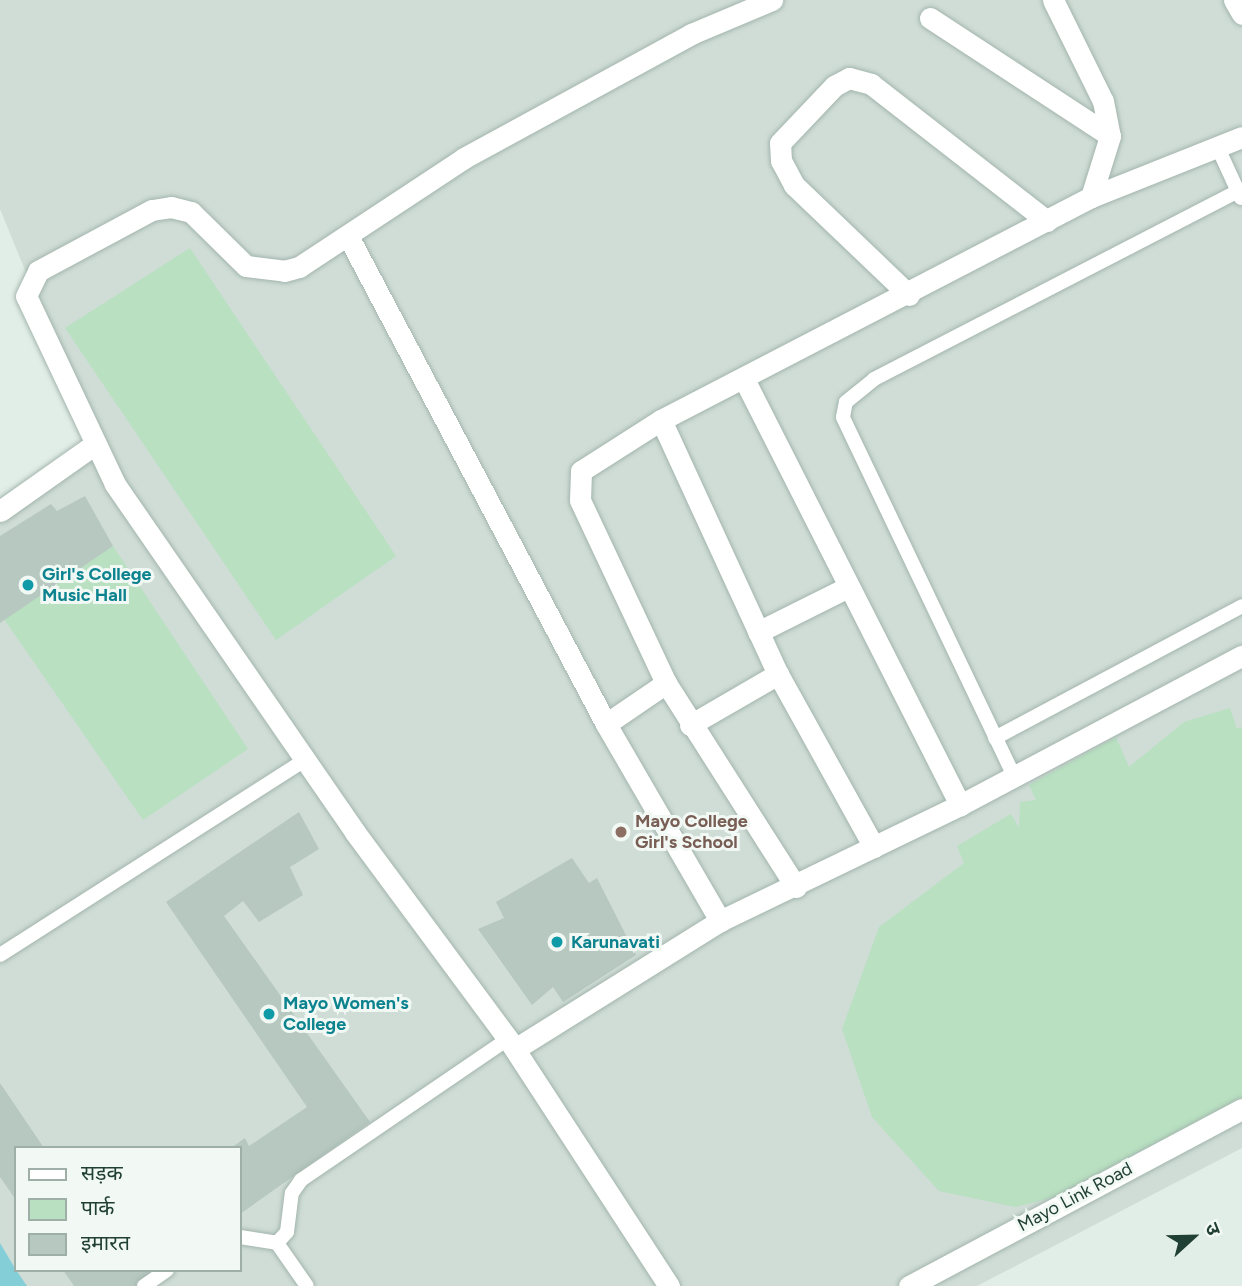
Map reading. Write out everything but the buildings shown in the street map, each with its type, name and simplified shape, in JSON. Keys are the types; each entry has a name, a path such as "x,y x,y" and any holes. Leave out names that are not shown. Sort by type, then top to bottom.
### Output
{"street":[{"path":"669,1286 512,1044 306,759 92,446 26,296 38,271 152,210 171,207 191,212 246,266 267,271 299,267 476,152 691,34 772,0"},
{"path":"1053,0 1103,101 1110,136 1091,197"},
{"path":"1234,0 1242,15"},
{"path":"930,18 1110,136"},
{"path":"909,295 794,185 781,161 780,143 834,86 849,78 871,84 1047,221"},
{"path":"796,887 690,725 666,683 580,500 578,481 590,460 661,420 909,295 1091,197 1242,137"},
{"path":"348,236 606,724 720,921"},
{"path":"744,379 960,805"},
{"path":"661,420 778,674 874,847"},
{"path":"0,511 92,446"},
{"path":"758,632 848,587"},
{"path":"512,1044 720,921 796,887 960,805 1013,774 1242,656"},
{"path":"690,725 778,674"},
{"path":"606,724 666,683"},
{"name":"Mayo Link Road","path":"909,1286 1242,1109"}],"lane":[{"path":"1013,774 843,417 846,402 874,379 1240,195 1219,148"},
{"path":"995,738 1242,606"},
{"path":"0,956 306,759"},
{"path":"277,1243 286,1232 292,1193 302,1180 512,1044"},
{"path":"242,1237 277,1243 307,1286"},
{"path":"144,1286 164,1272"}],"shaded area":[{"name":"Mayo College Girl's School","path":"0,0 1232,0 1242,18 1242,1148 977,1286 0,1286 0,515 97,446 0,209"}],"green space":[{"path":"190,248 396,556 276,640 65,328"},
{"path":"113,546 248,749 143,820 4,619"},
{"path":"1230,708 1237,729 1242,727 1242,1108 1068,1194 1015,1207 939,1191 872,1117 842,1029 879,927 964,863 957,846 1011,814 1019,828 1020,802 1036,800 1029,785 1116,737 1129,767 1184,722"}],"water":[{"path":"0,1243 14,1267 14,1272 17,1272 27,1286 0,1286"}],"place":[{"name":"Girl's College Music Hall","path":"28,585"},
{"name":"Mayo College Girl's School","path":"621,832"},
{"name":"Karunavati","path":"557,942"},
{"name":"Mayo Women's College","path":"269,1014"}]}
